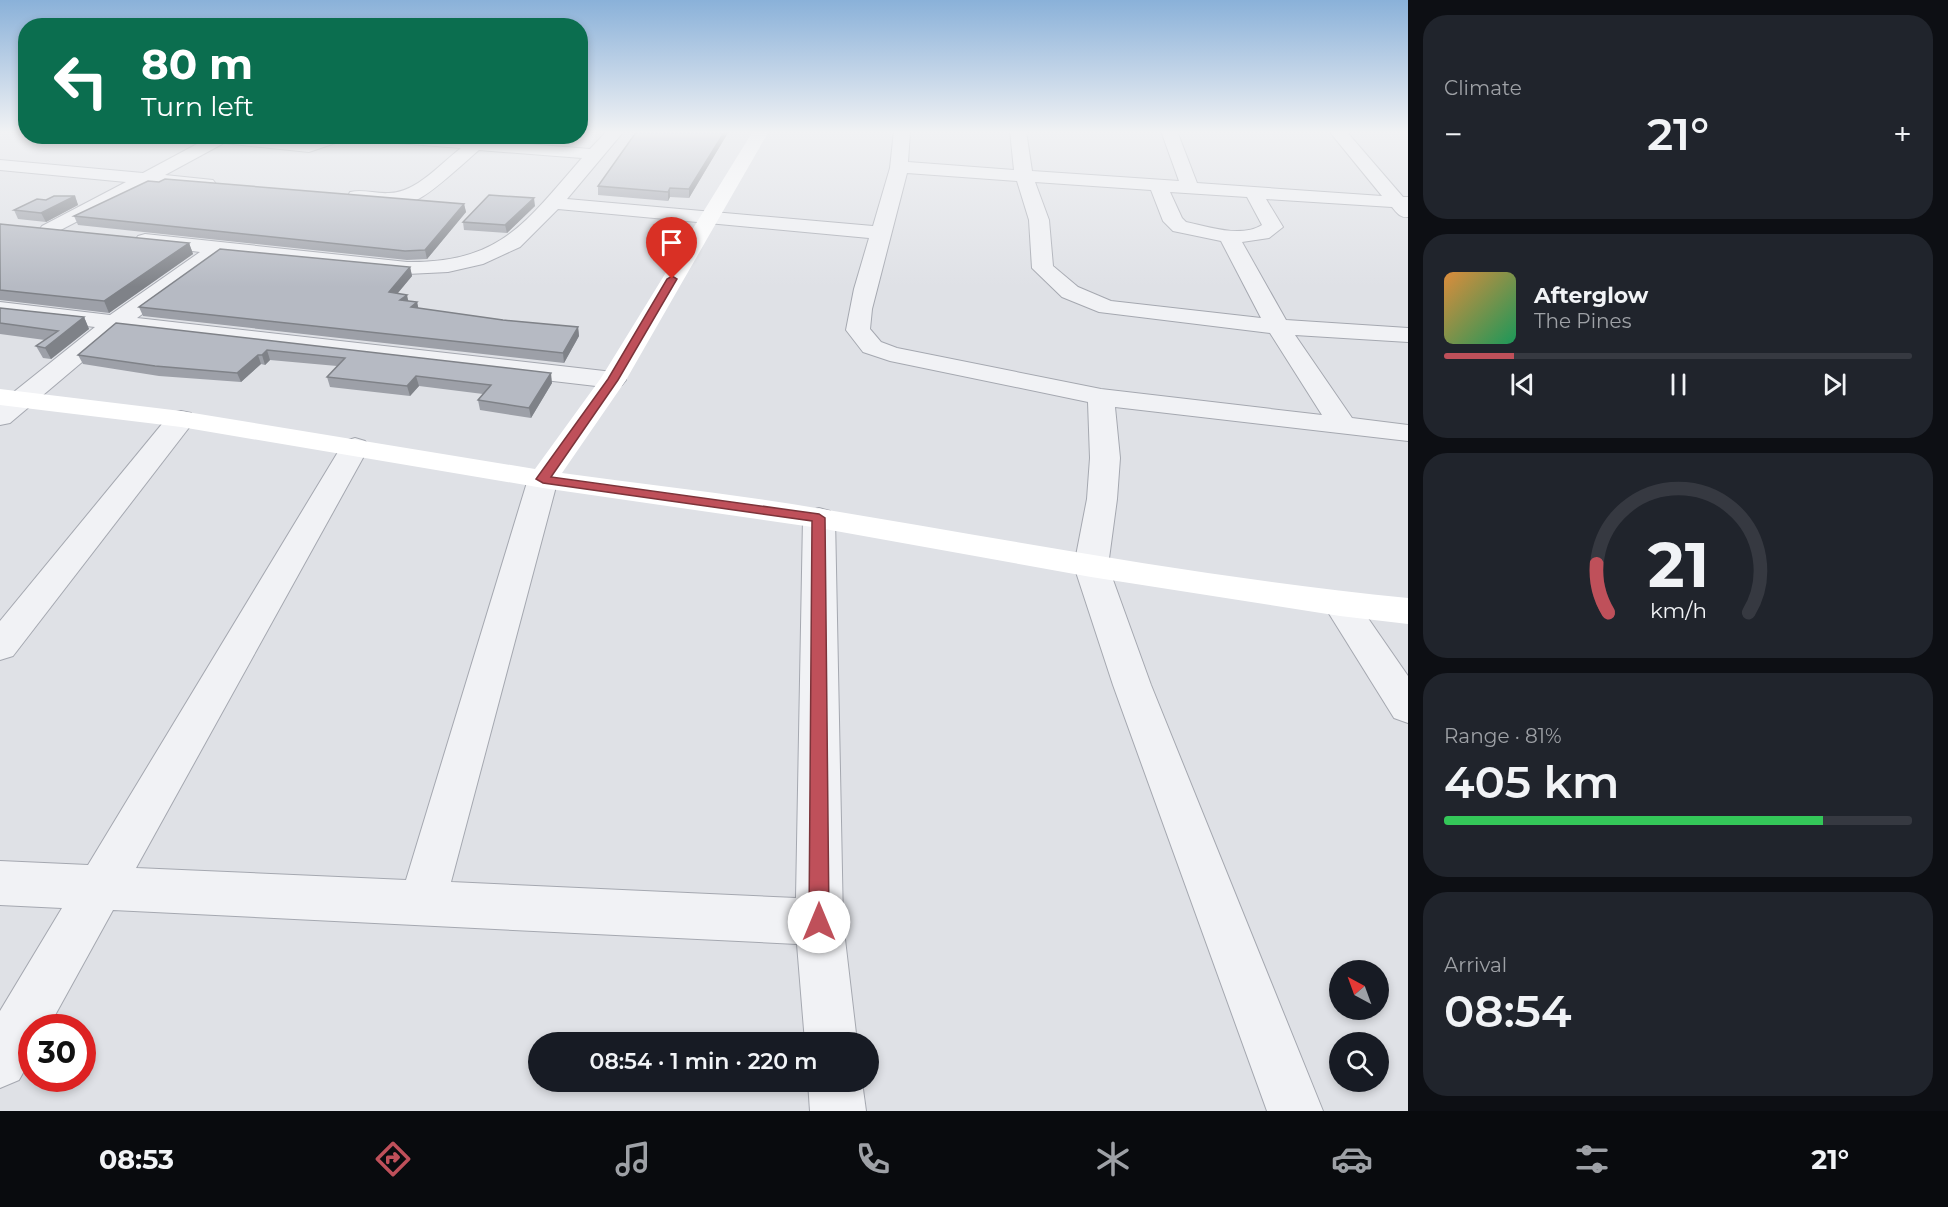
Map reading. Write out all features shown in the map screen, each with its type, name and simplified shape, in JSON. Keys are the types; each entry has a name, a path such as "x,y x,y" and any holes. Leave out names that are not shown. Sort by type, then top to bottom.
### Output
{"street":[{"path":"83,233 39,229 134,183"},
{"path":"201,183 227,185"},
{"path":"345,195 389,199 412,196 428,183"},
{"path":"128,238 407,268 437,268 484,257 514,242 554,203 570,183"},
{"path":"422,903 543,479 613,380 729,183"},
{"path":"894,183 880,233 858,330 872,347 890,354 1101,397 1408,433"},
{"path":"1026,183 1039,220 1043,268 1070,292 1107,307 1278,327 1408,334"},
{"path":"1126,183 1253,191 1405,206"},
{"path":"1188,183 1190,187"},
{"path":"1384,183 1405,206"},
{"path":"1158,185 1173,221 1180,227 1229,237 1262,234 1273,227 1253,191"},
{"path":"554,203 880,233"},
{"path":"1229,237 1278,327 1344,427"},
{"path":"6,405 114,323 219,248"},
{"path":"0,309 613,380"},
{"path":"1101,397 1105,458 1102,499 1090,566 1132,685 1295,1111"},
{"path":"6,405 182,419 543,479 819,518 1090,566 1341,604 1408,611"},
{"path":"0,646 182,419"},
{"path":"0,1061 355,447"},
{"path":"819,518 819,922 830,1032"},
{"path":"1341,604 1408,707"},
{"path":"0,883 819,922"},
{"path":"836,1092 838,1111"}],"building":[{"path":"144,183 211,183 464,204 425,250 405,251 74,216"},
{"path":"600,183 693,183 689,189 670,188 668,192 598,186"},
{"path":"489,195 534,198 505,225 463,222"},
{"path":"54,196 75,196 41,213 14,210 37,199 46,200"},
{"path":"0,224 189,243 104,301 0,290"},
{"path":"220,249 410,267 389,292 407,295 400,300 417,302 411,307 503,320 578,327 563,353 139,307"},
{"path":"0,308 84,317 45,348 36,346 58,331 0,323"},
{"path":"116,323 551,373 529,408 478,400 491,385 416,376 407,386 327,377 345,358 267,350 237,373 155,366 78,355"}],"route":[{"path":"672,279 613,380 543,479 819,518 819,922"}]}
